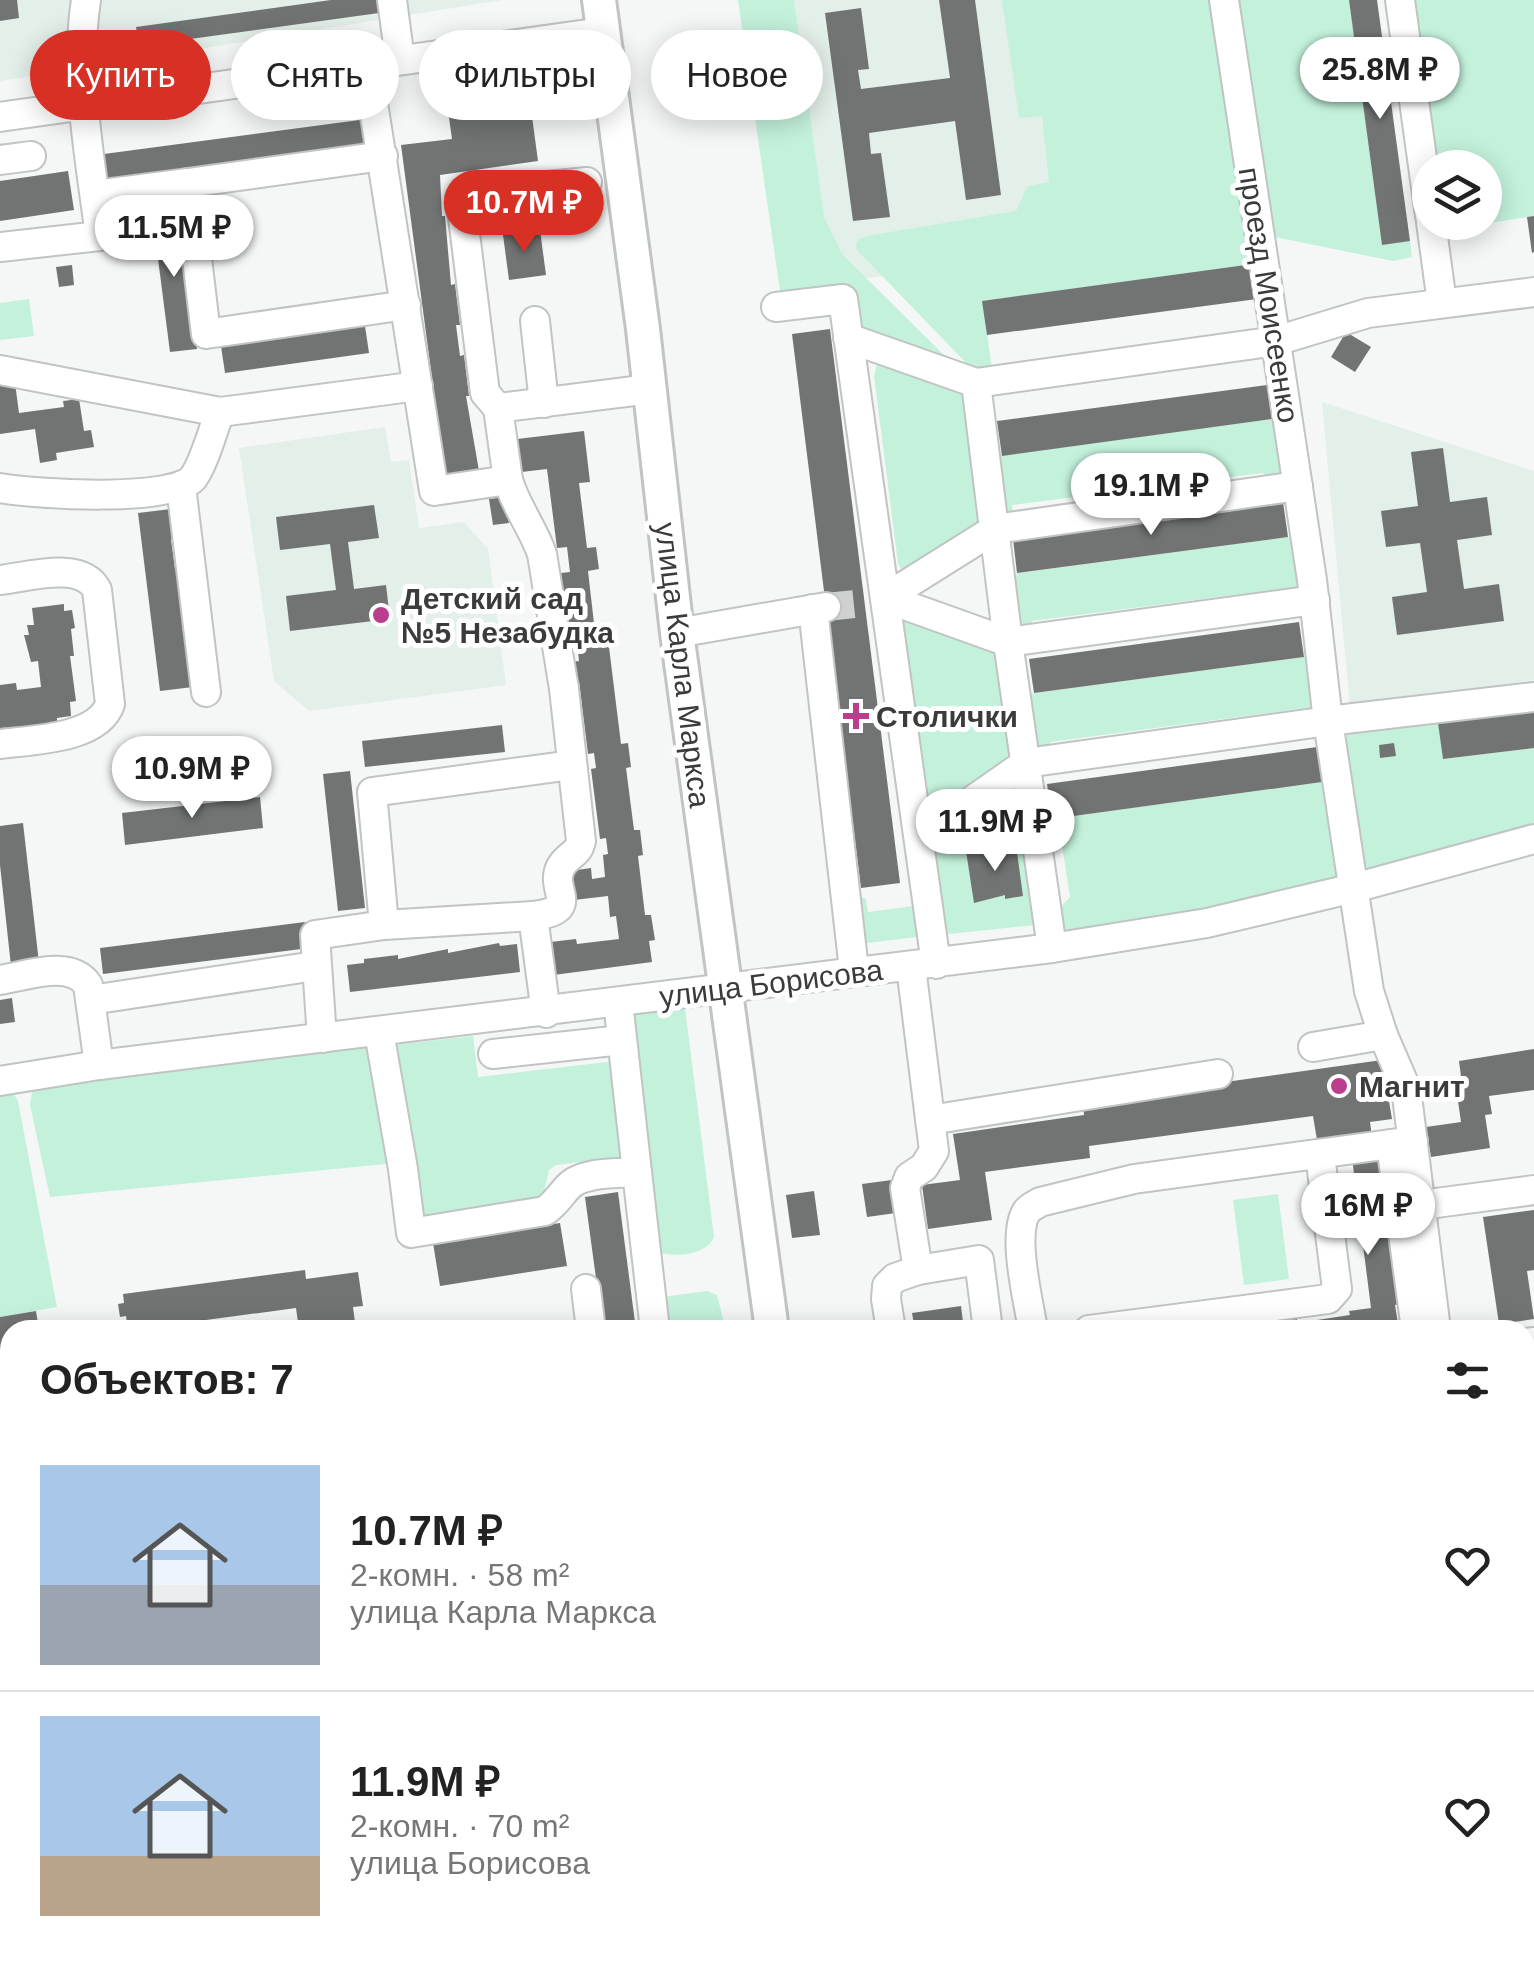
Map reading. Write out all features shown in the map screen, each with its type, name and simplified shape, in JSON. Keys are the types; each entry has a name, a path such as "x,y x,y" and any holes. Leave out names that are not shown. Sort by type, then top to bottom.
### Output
{"main road":[{"name":"улица Карла Маркса","path":"601,16 650,388 677,632 771,1320"}],"street":[{"path":"82,30 86,0"},
{"path":"392,0 400,60 601,16"},
{"name":"проезд Моисеенко","path":"1224,0 1369,991 1406,1088 1402,1142"},
{"path":"1400,0 1420,150"},
{"path":"0,117 30,113"},
{"path":"0,247 100,236 85,120"},
{"path":"377,120 434,491 508,480"},
{"path":"0,160 31,156"},
{"path":"94,195 383,156"},
{"path":"188,182 206,334 406,305"},
{"path":"322,1038 315,935 384,925 550,914 562,900 562,864 580,848 542,554 537,537 513,498 498,408 485,392 462,210 466,198 476,193 586,182"},
{"path":"1433,240 1442,303"},
{"path":"848,338 976,383 1276,340 1368,313 1534,292"},
{"path":"776,307 843,299 875,600 920,837 934,1150 930,1161 909,1177 905,1188 918,1270"},
{"path":"535,321 544,403"},
{"path":"0,370 220,412 418,386"},
{"path":"976,383 1052,948"},
{"path":"498,408 650,388"},
{"path":"0,488 50,494 119,495 181,486 193,478 220,412"},
{"path":"181,486 206,692"},
{"path":"875,600 995,529 1298,486"},
{"path":"0,580 76,572 93,582 110,704 106,716 95,725 61,736 0,744"},
{"path":"875,600 1008,642 1314,600"},
{"path":"677,632 820,608 854,970"},
{"path":"920,837 1026,763 1534,697"},
{"path":"384,925 372,792 572,765"},
{"name":"улица Борисова","path":"0,1081 854,970 1052,948 1207,923 1354,888 1534,838"},
{"path":"533,916 546,1012"},
{"path":"90,1000 316,966"},
{"path":"0,980 70,970 77,973 88,985 99,1066"},
{"path":"618,1002 654,1320"},
{"path":"378,1032 404,1168 411,1233 545,1211 581,1178 637,1172"},
{"path":"1313,1046 1383,1035"},
{"path":"493,1054 622,1040"},
{"path":"930,1120 1218,1074"},
{"path":"1032,1320 1022,1252 1027,1211 1040,1202 1134,1179 1402,1142"},
{"path":"1402,1142 1421,1205 1435,1320"},
{"path":"1402,1142 1415,1320"},
{"path":"1169,1320 1328,1300 1337,1289 1320,1154"},
{"path":"1421,1205 1534,1190"},
{"path":"890,1320 887,1286 896,1278 918,1270 1022,1252"},
{"path":"979,1260 987,1320"},
{"path":"586,1289 591,1320"}],"shaded area":[{"path":"0,0 502,0 316,30 231,30 231,44 211,47 211,30 30,30 30,76 0,81"},
{"path":"746,0 1197,0 1229,228 783,290 761,120 823,120 823,30 750,30"},
{"path":"1322,402 1534,471 1534,680 1350,707"},
{"name":"Детский сад №5 Незабудка","path":"385,427 391,462 409,460 419,528 464,522 488,549 506,685 309,711 274,681 239,448"}],"green space":[{"path":"738,0 794,0 798,30 742,30"},
{"path":"1002,0 1214,0 1253,264 983,301 992,370 972,369 857,250 856,244 867,236 1016,211 1028,186 1049,182 1042,116 1019,118"},
{"path":"1236,0 1349,0 1382,244 1410,241 1412,257 1393,261 1275,237 1270,228"},
{"path":"1400,0 1534,0 1534,216 1502,221 1502,150 1427,150"},
{"path":"755,120 811,120 824,217 842,254 952,363 855,331 848,290 781,298"},
{"path":"29,299 34,336 0,340 0,303"},
{"path":"886,362 968,391 984,523 910,570 901,569 898,563 874,376 877,364"},
{"path":"1280,418 1288,474 1267,485 1263,473 1012,505 1013,519 1002,511 995,459 1002,455"},
{"path":"1296,536 1303,588 1289,598 1287,588 1032,621 1032,633 1019,629 1012,581 1018,573"},
{"path":"902,617 999,651 1014,758 931,815 926,811"},
{"path":"1311,656 1318,708 1307,718 1305,708 1050,742 1050,753 1037,743 1028,695 1034,693"},
{"path":"1438,718 1443,759 1534,748 1534,824 1386,866 1361,867 1341,735 1347,729"},
{"path":"1014,782 1045,924 949,934 944,930 931,850 935,842"},
{"path":"1322,782 1331,789 1338,877 1330,883 1201,915 1066,933 1059,909 1070,897 1062,845 1048,838 1052,819"},
{"path":"853,893 866,899 868,912 921,905 925,936 859,944"},
{"path":"685,1008 714,1237 705,1248 675,1255 660,1253 657,1245 631,1013"},
{"path":"473,1036 478,1077 616,1061 625,1153 620,1157 556,1165 549,1170 544,1192 531,1202 432,1218 424,1216 419,1210 394,1045"},
{"path":"368,1045 395,1163 50,1197 30,1105 32,1092 41,1087"},
{"path":"13,1093 18,1101 57,1307 0,1317 0,1096"},
{"path":"1278,1194 1289,1279 1244,1285 1233,1200"},
{"path":"707,1291 717,1295 723,1320 660,1320 661,1301 669,1296"}],"building":[{"path":"0,0 17,0 19,18 0,21"},
{"path":"331,0 377,0 379,13 231,30 231,33 211,36 211,30 136,27"},
{"path":"939,0 975,0 1001,195 966,200 955,121 869,133 871,154 881,153 890,217 853,221 825,13 861,8 869,69 858,70 861,89 950,78"},
{"path":"1349,0 1377,0 1410,241 1382,245"},
{"path":"359,120 367,120 370,146 107,180 104,154"},
{"path":"449,120 532,120 538,161 440,175 451,285 455,284 460,325 456,325 460,356 464,355 466,396 479,471 445,476 401,145 452,139"},
{"path":"68,171 74,210 0,221 0,181"},
{"path":"179,209 197,349 170,352 152,212"},
{"path":"1534,216 1534,252 1532,253 1527,217"},
{"path":"540,230 546,275 509,280 503,235"},
{"path":"1253,264 1257,299 987,335 982,301"},
{"path":"72,265 74,285 59,287 56,267"},
{"path":"365,326 369,353 225,373 221,346"},
{"path":"830,329 900,883 861,888 792,334"},
{"path":"1346,332 1371,347 1355,372 1331,357"},
{"path":"15,383 19,413 64,407 63,401 79,399 84,431 91,430 94,447 56,453 57,460 40,463 35,429 0,434 0,385"},
{"path":"1267,385 1272,419 1002,456 997,421"},
{"path":"584,431 590,482 579,483 587,548 596,547 599,569 588,571 595,632 607,631 621,744 628,743 631,767 626,768 634,830 640,830 643,855 638,856 645,915 651,915 655,940 649,941 652,962 546,976 542,943 619,939 616,916 610,917 608,896 574,900 570,871 591,868 592,879 605,877 603,855 608,854 606,838 600,839 591,769 596,768 594,753 588,754 579,681 573,682 571,662 579,661 576,633 568,634 561,573 570,572 567,547 557,548 547,469 513,473 509,440"},
{"path":"1443,448 1450,502 1487,497 1492,535 1457,540 1464,589 1499,584 1504,621 1397,635 1392,597 1427,592 1420,543 1386,547 1381,511 1418,506 1411,452"},
{"path":"505,497 509,523 493,525 489,499"},
{"path":"1283,502 1288,537 1017,573 1013,539"},
{"path":"374,505 379,538 348,542 354,589 386,585 390,619 290,631 286,596 336,590 330,544 280,550 276,517"},
{"path":"171,509 175,538 171,539 193,687 160,691 138,513"},
{"path":"64,604 64,611 72,610 75,628 71,629 74,656 70,656 76,701 70,702 71,716 57,718 57,723 29,726 30,731 0,730 0,685 16,683 17,690 41,687 38,661 31,662 24,635 29,635 27,625 34,625 32,608"},
{"path":"1299,622 1304,657 1034,693 1029,659"},
{"path":"1534,711 1534,748 1443,759 1438,723"},
{"path":"502,725 505,752 365,767 362,741"},
{"path":"1394,743 1396,756 1380,758 1379,745"},
{"path":"1317,747 1322,782 1052,819 1047,784"},
{"path":"350,771 365,908 338,911 323,774"},
{"path":"260,797 263,828 125,845 122,813"},
{"path":"23,823 39,963 11,966 0,865 0,826"},
{"path":"1016,845 1023,896 1005,899 1005,895 974,903 966,851 983,849 983,853"},
{"path":"305,922 309,948 103,974 100,948"},
{"path":"499,943 517,944 520,972 350,992 347,965 364,963 364,959 398,955 398,959"},
{"path":"12,998 15,1022 0,1024 0,1000"},
{"path":"1534,1049 1534,1090 1489,1096 1492,1114 1485,1115 1490,1148 1431,1157 1426,1127 1461,1122 1458,1101 1464,1100 1459,1061"},
{"path":"1382,1060 1392,1119 1370,1122 1372,1137 1318,1146 1313,1116 1089,1146 1090,1158 985,1172 992,1220 928,1229 922,1185 960,1180 953,1134 1084,1115 1083,1102"},
{"path":"1381,1155 1400,1304 1395,1305 1397,1320 1317,1320 1371,1308 1352,1158"},
{"path":"892,1180 896,1213 867,1217 862,1184"},
{"path":"814,1191 820,1235 792,1238 786,1195"},
{"path":"618,1192 635,1320 602,1320 585,1197"},
{"path":"1534,1210 1534,1270 1527,1271 1534,1319 1498,1320 1483,1217"},
{"path":"560,1223 567,1266 440,1286 433,1243"},
{"path":"305,1270 306,1279 358,1272 363,1306 353,1307 355,1320 298,1320 296,1308 207,1320 127,1320 126,1316 120,1317 118,1304 124,1303 123,1294"},
{"path":"961,1306 963,1320 913,1320 912,1313"},
{"path":"36,1311 37,1320 0,1320"}],"tunnel":[{"path":"826,607 864,603"}],"place":[{"name":"Детский сад №5 Незабудка","path":"381,615"},
{"name":"Столички","path":"856,716"},
{"name":"Магнит","path":"1339,1086"}]}
